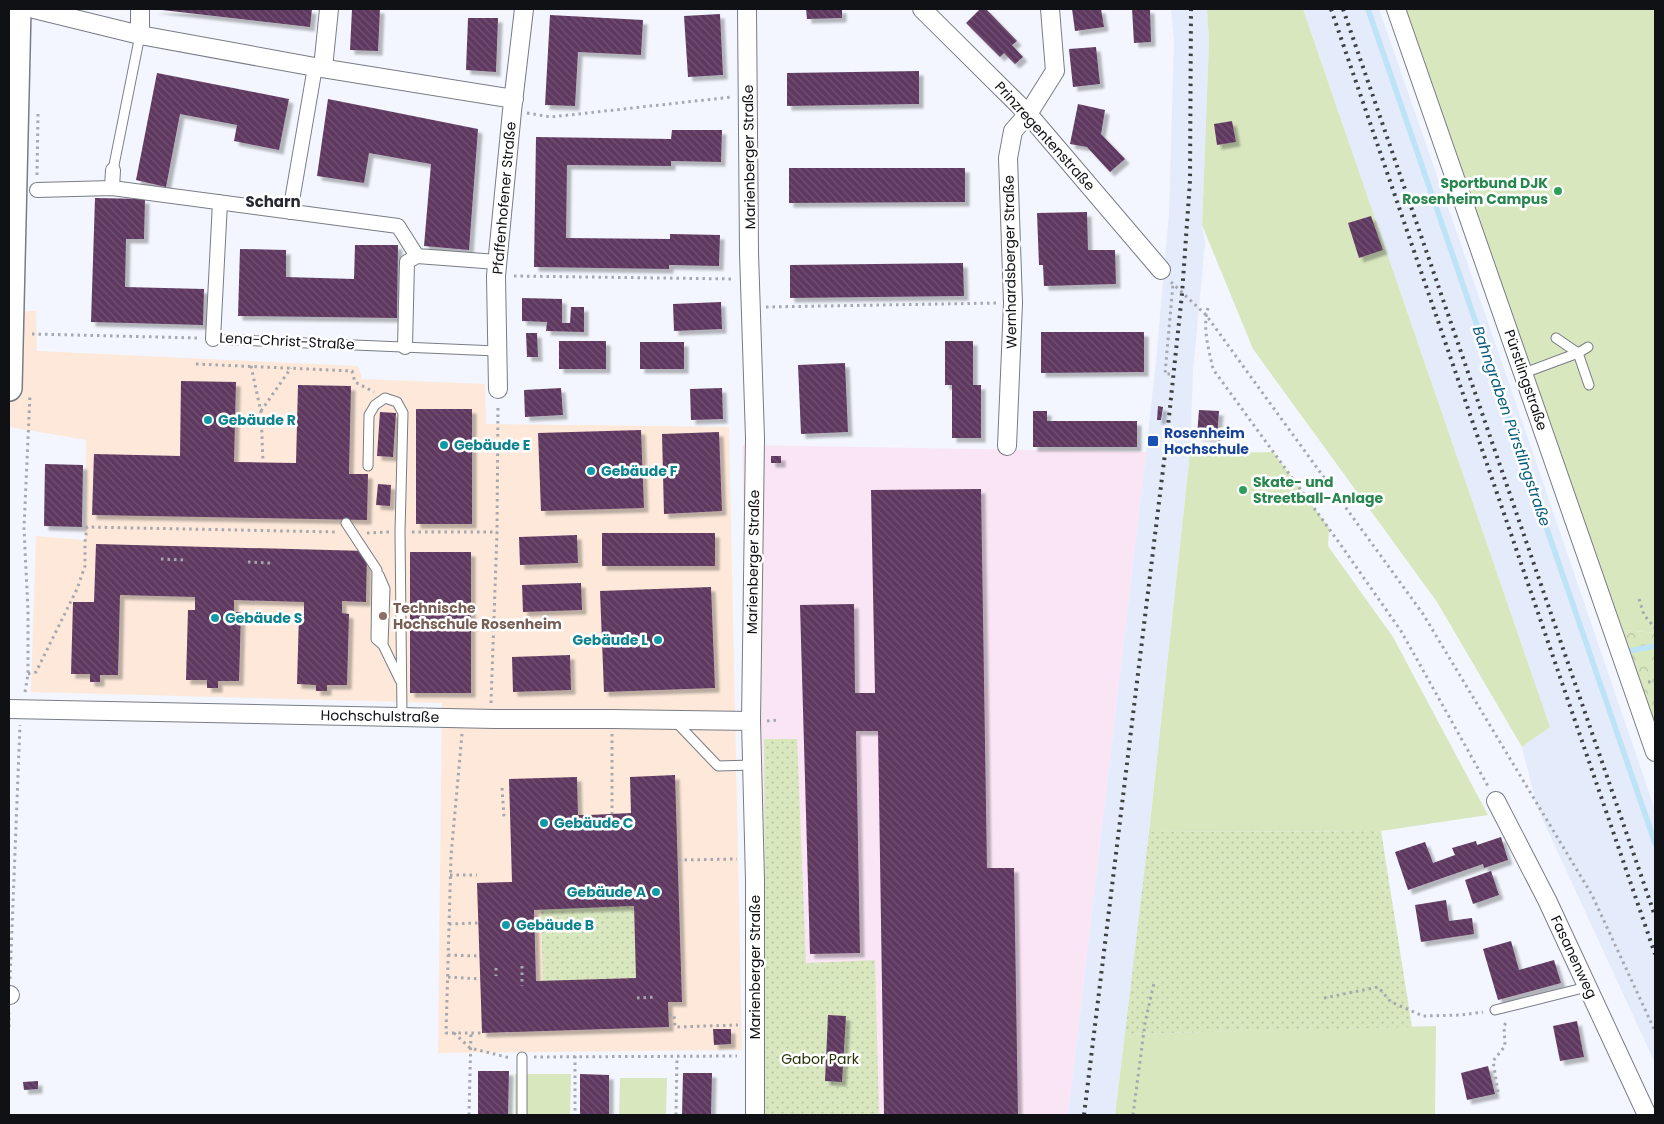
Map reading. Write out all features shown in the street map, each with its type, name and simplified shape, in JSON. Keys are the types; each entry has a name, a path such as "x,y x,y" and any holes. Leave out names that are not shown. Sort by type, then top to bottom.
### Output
{"main road":[{"path":"9,388 18,9"}],"street":[{"path":"34,9 140,35 513,105"},
{"path":"140,9 140,35"},
{"path":"290,212 329,9"},
{"name":"Pfaffenhofener Straße","path":"498,389 496,269 524,9"},
{"name":"Marienberger Straße","path":"747,9 750,279 755,438 752,722 756,1024 755,1115"},
{"name":"Prinzregentenstraße","path":"922,9 1028,114 1161,270"},
{"name":"Wernhardsberger Straße","path":"1007,446 1013,303 1008,158 1013,131 1028,114 1055,70 1050,9"},
{"name":"Pürstlingstraße","path":"1396,9 1655,752"},
{"path":"112,188 113,170"},
{"path":"37,190 112,188 398,226 417,256"},
{"name":"Lena-Christ-Straße","path":"214,339 220,202"},
{"path":"405,347 407,262 417,256 496,269"},
{"name":"Hochschulstraße","path":"9,709 464,718 612,718 752,722"},
{"name":"Fasanenweg","path":"1496,801 1547,900 1647,1115"}],"lane":[{"path":"113,170 140,35"},
{"path":"1556,338 1578,353 1589,385"},
{"name":"Lena-Christ-Straße","path":"214,339 497,350"},
{"path":"1524,373 1578,353 1588,347"},
{"path":"368,466 370,415 375,405 385,398 398,402 403,413 400,532 402,716"},
{"path":"346,523 377,570 376,639 383,645 402,684"},
{"path":"674,720 718,766 752,765"},
{"path":"1495,1010 1587,987"},
{"path":"522,1058 522,1115"}],"path":[{"path":"513,105 551,117 748,96"},
{"path":"496,269 750,279"},
{"path":"1161,270 1206,315 1423,614 1592,895 1655,1030"},
{"path":"1170,374 1165,374 1173,284"},
{"path":"751,307 1013,303"},
{"path":"1208,308 1206,315 1207,343 1213,370 1338,540 1401,631 1496,801"},
{"path":"32,334 214,339"},
{"path":"196,364 352,371 355,382 385,398"},
{"path":"251,366 261,412 263,462"},
{"path":"261,412 291,368"},
{"path":"490,718 497,532 498,389"},
{"path":"28,674 36,672 77,589 85,566 87,527 338,532"},
{"path":"358,533 497,532"},
{"path":"161,559 184,560"},
{"path":"248,562 270,563"},
{"path":"1639,599 1644,614 1655,628"},
{"path":"464,718 450,875 446,1033 482,1033"},
{"path":"612,718 612,814"},
{"path":"9,1027 19,728"},
{"path":"502,788 504,817"},
{"path":"678,860 754,859"},
{"path":"450,875 477,875"},
{"path":"449,924 478,923"},
{"path":"448,955 479,956"},
{"path":"523,961 524,979"},
{"path":"522,966 522,986"},
{"path":"496,968 496,976"},
{"path":"448,977 480,979"},
{"path":"1133,1115 1146,1023 1154,983"},
{"path":"1324,998 1378,987 1391,1002 1423,1016 1461,1015 1495,1010"},
{"path":"637,998 656,997"},
{"path":"1498,1092 1493,1061 1505,1046 1504,1026 1510,1018 1509,1007"},
{"path":"669,1015 674,1015 674,1027 756,1024"},
{"path":"469,1115 470,1032"},
{"path":"454,1033 470,1048"},
{"path":"575,1115 575,1056 756,1056"},
{"path":"676,1115 677,1057"}],"shaded area":[{"path":"1171,9 1207,9 1209,42 1202,225 1205,242 1193,372 1190,453 1137,940 1115,1115 1068,1115 1156,361 1169,213 1174,41"},
{"path":"1303,9 1379,9 1655,810 1655,1063 1537,807 1522,747 1550,727"},
{"name":"Technische Hochschule Rosenheim","path":"36,311 37,351 358,366 362,379 485,384 486,424 729,427 742,1050 438,1053 442,703 31,692 36,536 85,540 86,440 9,427 9,312"},
{"path":"742,445 1146,452 1068,1115 758,1115"}],"green space":[{"path":"1207,9 1303,9 1550,727 1522,747 1437,602 1253,349 1202,225 1209,42"},
{"name":"Sportbund DJK Rosenheim Campus","path":"1396,9 1655,9 1655,633 1613,629"},
{"path":"1273,452 1329,528 1328,546 1393,637 1488,815 1381,831 1149,832 1190,453"},
{"path":"1613,629 1655,633 1655,751"},
{"name":"Gabor Park","path":"764,739 797,739 806,963 875,960 879,1115 762,1115 765,961"},
{"path":"1381,831 1412,1027 1125,1034 1149,832"},
{"path":"634,906 636,978 543,981 541,909"},
{"path":"1436,1026 1435,1115 1115,1115 1125,1034"},
{"path":"515,1074 571,1074 570,1115 515,1115"},
{"path":"620,1078 667,1078 666,1115 619,1115"}],"building":[{"path":"153,9 312,9 310,27"},
{"path":"352,9 380,9 378,51 350,50"},
{"path":"806,9 842,9 842,18 807,19"},
{"path":"980,9 986,9 1017,41 1012,45 1023,57 1015,64 1004,53 1000,57 966,23"},
{"path":"1072,9 1101,9 1104,27 1075,31"},
{"path":"1132,9 1150,9 1151,42 1134,43"},
{"path":"720,14 723,75 688,77 684,16"},
{"path":"550,15 643,20 641,55 578,52 575,106 545,105"},
{"path":"468,18 498,18 496,72 466,70"},
{"path":"1096,47 1100,84 1073,87 1069,49"},
{"path":"919,71 919,104 787,106 787,73"},
{"path":"157,73 289,99 279,150 234,141 237,125 180,114 166,187 136,180"},
{"path":"328,99 478,129 469,250 424,246 431,164 369,153 364,183 317,176"},
{"path":"1078,104 1105,110 1101,134 1125,159 1110,172 1087,147 1070,144"},
{"path":"1232,121 1236,142 1217,145 1214,124"},
{"path":"672,130 722,130 721,162 671,161 671,166 567,165 566,238 670,239 670,234 720,235 719,266 669,265 669,269 534,267 536,137 671,139"},
{"path":"789,168 965,168 965,202 789,203"},
{"path":"95,198 145,199 144,239 126,239 125,287 204,289 203,325 91,322"},
{"path":"1087,212 1088,250 1115,250 1116,284 1044,286 1043,265 1039,265 1037,213"},
{"path":"1371,216 1383,250 1359,258 1348,223"},
{"path":"355,245 398,245 397,318 238,316 240,249 286,250 286,277 354,279"},
{"path":"963,263 964,296 790,298 790,265"},
{"path":"522,298 562,299 562,323 570,323 571,307 584,307 584,332 546,331 547,322 522,321"},
{"path":"721,302 722,329 674,331 673,304"},
{"path":"1041,332 1144,332 1144,372 1041,373"},
{"path":"526,333 537,333 538,357 527,357"},
{"path":"559,341 606,341 606,369 559,369"},
{"path":"945,341 973,341 973,385 981,385 981,438 952,438 952,385 945,385"},
{"path":"640,342 684,342 684,369 640,369"},
{"path":"845,363 848,432 801,434 798,365"},
{"name":"Gebäude R","path":"181,381 236,382 234,462 296,463 298,385 351,386 349,474 368,474 367,520 92,515 94,454 180,456"},
{"path":"561,388 563,415 525,417 524,390"},
{"path":"722,388 723,419 691,420 690,389"},
{"path":"1158,406 1163,407 1161,420 1157,420"},
{"name":"Gebäude E","path":"416,409 472,409 472,524 416,524"},
{"path":"1199,410 1219,411 1217,438 1197,436"},
{"path":"1033,411 1047,411 1047,421 1137,421 1137,447 1033,447"},
{"path":"380,412 396,413 393,457 377,456"},
{"name":"Gebäude F","path":"641,430 644,508 541,511 538,433"},
{"path":"719,432 722,511 664,514 662,434"},
{"path":"771,456 781,456 781,463 771,463"},
{"path":"45,464 83,465 82,527 44,526"},
{"path":"378,484 391,485 390,506 376,505"},
{"path":"981,489 987,868 1014,868 1018,1115 884,1115 878,731 856,731 860,953 810,954 800,605 854,604 855,693 875,693 871,490"},
{"path":"602,533 715,533 715,566 602,566"},
{"path":"577,535 578,563 520,565 519,537"},
{"name":"Gebäude S","path":"96,544 367,551 366,602 342,601 342,613 349,614 347,685 327,685 327,691 316,691 316,685 297,684 299,614 304,614 304,602 234,600 234,612 241,612 239,681 218,681 218,688 207,688 207,680 186,680 188,610 195,610 195,597 120,595 118,675 100,675 100,682 90,682 90,674 71,674 73,602 94,602"},
{"path":"410,552 471,552 471,693 410,693"},
{"path":"581,583 582,610 523,612 522,585"},
{"name":"Gebäude L","path":"711,587 715,688 604,692 600,591"},
{"path":"570,655 571,690 513,692 512,657"},
{"path":"675,775 682,1002 668,1002 669,1027 482,1033 477,883 512,882 509,779 577,777 578,815 589,815 631,813 630,777","holes":["634,906 636,978 536,981 534,910"]},
{"path":"1501,837 1508,860 1484,868 1483,864 1408,890 1395,852 1425,842 1433,863 1455,855 1452,848 1476,841 1477,845"},
{"path":"1491,871 1499,895 1473,904 1465,880"},
{"path":"1446,900 1449,921 1472,918 1474,934 1421,942 1415,905"},
{"path":"1511,941 1519,970 1554,960 1561,983 1498,1000 1483,949"},
{"path":"828,1015 846,1016 842,1082 825,1081"},
{"path":"1577,1021 1584,1057 1560,1061 1553,1026"},
{"path":"713,1029 731,1029 731,1044 714,1045"},
{"path":"1488,1066 1495,1094 1467,1100 1461,1073"},
{"path":"478,1071 509,1071 508,1115 478,1115"},
{"path":"683,1073 712,1073 711,1115 682,1115"},
{"path":"580,1074 609,1075 609,1115 580,1115"},
{"path":"38,1081 38,1089 24,1090 23,1082"}],"waterway":[{"name":"Bahngraben Pürstlingstraße","path":"1368,9 1655,843"},
{"path":"1624,652 1655,646"}],"railway":[{"path":"1084,1115 1166,445 1182,294 1190,181 1191,9"},
{"path":"1331,9 1655,954"},
{"path":"1343,9 1655,916"}],"place":[{"name":"Sportbund DJK Rosenheim Campus","path":"1558,191"},
{"name":"Gebäude R","path":"208,420"},
{"name":"Rosenheim Hochschule","path":"1153,441"},
{"name":"Gebäude E","path":"444,445"},
{"name":"Gebäude F","path":"591,471"},
{"name":"Skate- und Streetball-Anlage","path":"1243,490"},
{"name":"Technische Hochschule Rosenheim","path":"383,616"},
{"name":"Gebäude S","path":"215,618"},
{"name":"Gebäude L","path":"658,640"},
{"name":"Gebäude C","path":"544,823"},
{"name":"Gebäude A","path":"656,892"},
{"name":"Gebäude B","path":"506,925"}],"district":[{"name":"Scharn","path":"273,201"}]}
